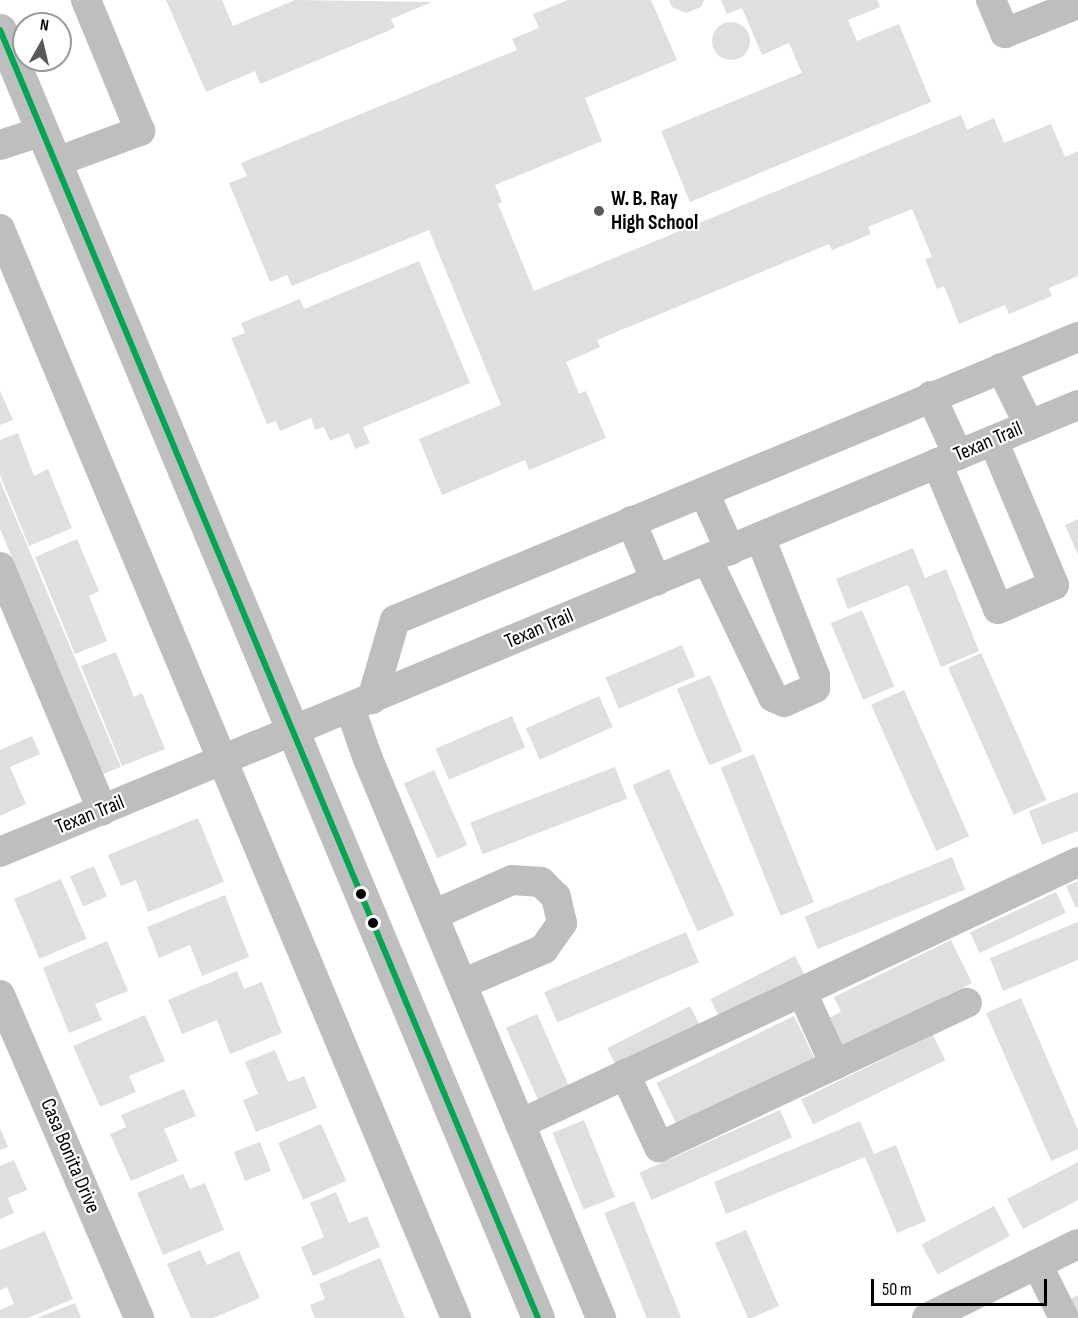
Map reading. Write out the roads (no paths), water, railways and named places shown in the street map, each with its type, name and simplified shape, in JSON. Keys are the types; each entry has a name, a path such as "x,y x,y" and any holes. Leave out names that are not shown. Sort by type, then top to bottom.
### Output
{"main road":[{"path":"0,30 296,731 538,1318"}],"street":[{"path":"56,162 140,131 86,0"},
{"path":"991,0 1005,33 1078,4"},
{"path":"0,145 43,131"},
{"path":"0,229 456,1318"},
{"path":"601,1318 433,915 361,703 395,620 1078,337"},
{"path":"1001,368 1029,425"},
{"path":"931,396 948,459 998,609 1054,585 993,440"},
{"name":"Texan Trail","path":"0,852 222,762 1078,405"},
{"path":"704,492 718,555 773,698 784,702 814,688 815,676 760,537"},
{"path":"630,521 656,581"},
{"path":"0,567 102,810"},
{"path":"520,1124 1078,861"},
{"path":"433,915 519,879 542,882 556,897 562,924 544,949 462,984"},
{"path":"801,992 835,1065"},
{"name":"Casa Bonita Drive","path":"0,994 139,1318"},
{"path":"625,1074 659,1147 967,1003"},
{"path":"927,1318 1078,1244"},
{"path":"1037,1264 1064,1318"}],"place":[{"name":"W. B. Ray High School","path":"599,211"}]}
